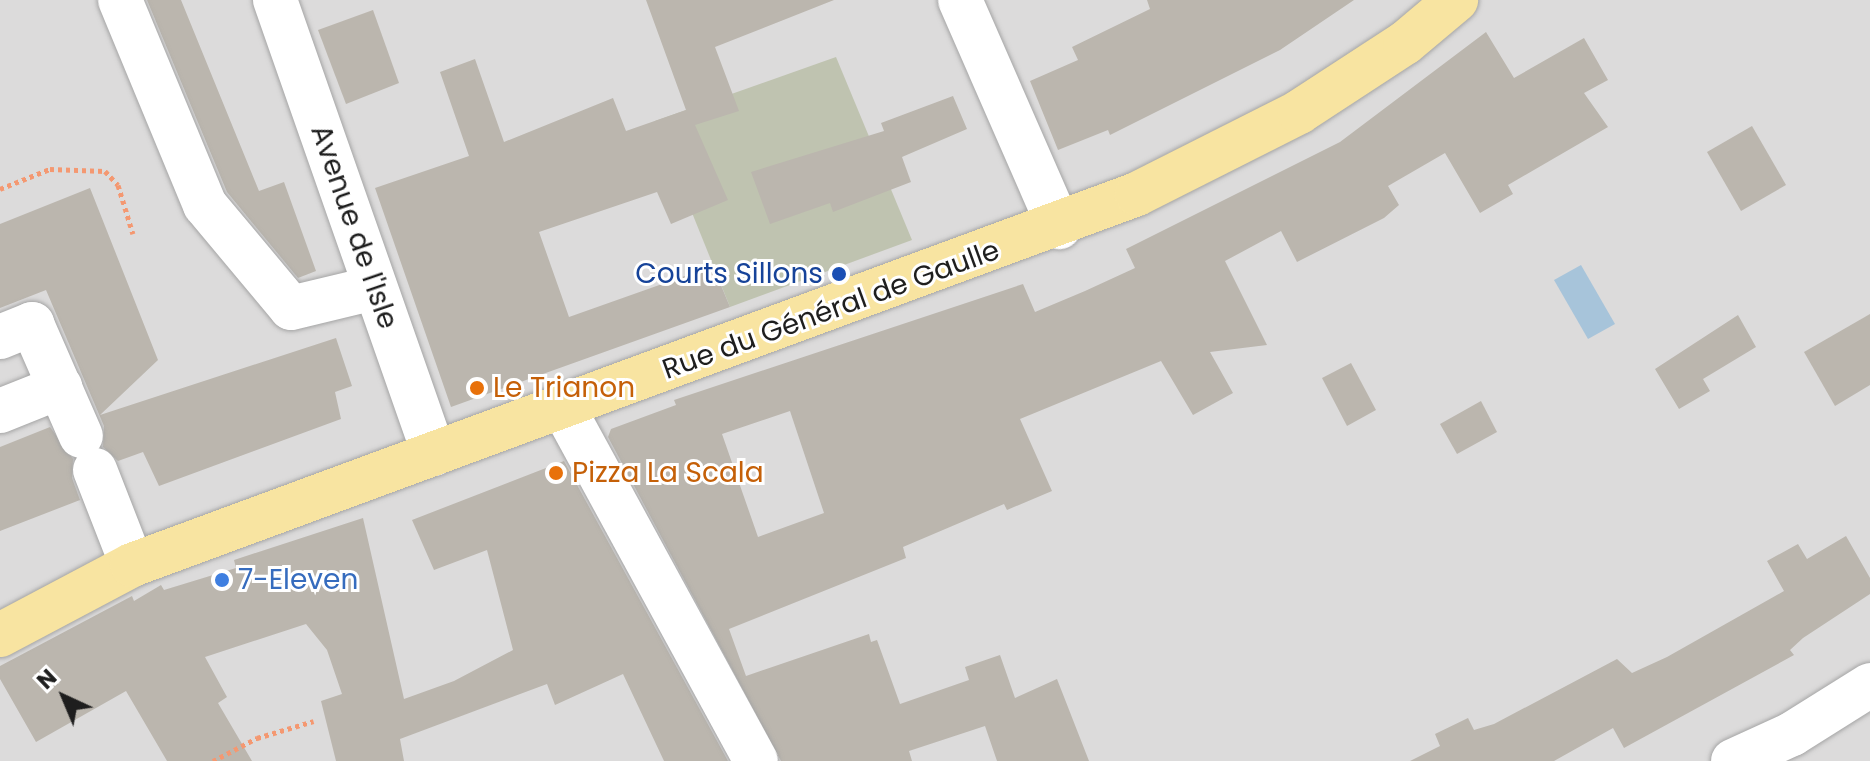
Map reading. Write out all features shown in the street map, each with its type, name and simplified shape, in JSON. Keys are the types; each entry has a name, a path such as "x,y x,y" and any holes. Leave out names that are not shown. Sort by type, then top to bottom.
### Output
{"main road":[{"name":"Rue du Général de Gaulle","path":"0,635 132,565 1059,227 1299,112 1405,43 1456,0"}],"street":[{"path":"120,0 205,205 291,308 374,288"},
{"name":"Avenue de l'Isle","path":"275,0 434,454"},
{"path":"960,0 1059,227"},
{"path":"0,337 32,324 132,565"},
{"path":"0,411 60,387"},
{"path":"563,407 756,761"},
{"path":"1733,761 1792,734 1870,685"}],"path":[{"path":"0,189 50,169 105,171 118,185 133,234"},
{"path":"213,761 257,738 314,721"}],"shaded area":[{"path":"0,0 1870,0 1870,761 0,761"},
{"path":"836,57 912,240 730,307 655,121"}],"water":[{"path":"1581,265 1615,324 1588,339 1554,280"}],"building":[{"path":"147,0 181,0 259,191 284,182 316,271 298,278 227,192"},
{"path":"646,0 834,0 715,47 739,111 695,125 728,200 671,224 657,192 539,232 569,317 713,266 730,307 451,407 375,188 469,156 440,72 475,59 504,142 613,98 626,131 686,110"},
{"path":"1147,0 1354,0 1280,50 1110,135 1108,130 1058,150 1030,81 1078,60 1072,47 1150,9"},
{"path":"373,10 399,83 346,104 318,30"},
{"path":"1486,32 1514,78 1584,38 1608,80 1584,93 1608,127 1508,185 1513,194 1480,213 1445,153 1388,186 1399,205 1384,218 1297,262 1281,231 1225,261 1267,345 1210,352 1233,393 1193,415 1161,361 1020,419 1052,491 1007,510 1004,504 903,547 906,558 729,629 746,676 869,634 871,642 877,640 900,704 969,680 965,667 1000,655 1015,698 1057,679 1089,761 997,761 985,726 909,751 912,761 781,761 608,437 611,429 676,405 674,400 1023,284 1035,312 1135,268 1126,249 1340,142","holes":["790,411 824,513 758,537 722,434"]},
{"path":"953,96 967,129 902,157 911,182 833,212 830,203 770,224 751,172 884,131 881,123"},
{"path":"1752,126 1786,185 1741,211 1707,152"},
{"path":"90,188 158,360 100,415 336,338 352,386 335,392 341,419 159,486 143,452 118,461 103,447 104,426 46,290 0,308 0,224"},
{"path":"1870,314 1870,385 1835,406 1804,352"},
{"path":"1738,315 1756,347 1703,379 1710,391 1679,409 1655,369"},
{"path":"1351,363 1376,410 1347,426 1322,378"},
{"path":"1481,401 1497,432 1457,454 1440,424"},
{"path":"50,427 73,459 72,478 80,500 0,531 0,447"},
{"path":"564,461 728,761 664,761 623,674 555,705 547,684 400,739 404,761 336,761 321,701 342,694 327,650 306,624 205,657 227,697 218,703 252,761 167,761 126,691 36,742 0,679 0,666 132,596 134,601 161,585 164,590 236,568 234,560 363,518 404,699 454,681 513,650 487,550 434,570 412,520"},
{"path":"1846,536 1870,578 1870,594 1803,638 1790,650 1794,655 1624,748 1613,728 1554,761 1410,761 1440,746 1435,734 1468,718 1474,730 1494,724 1617,659 1632,673 1667,657 1784,591 1767,561 1798,544 1807,559"}],"place":[{"name":"Courts Sillons","path":"839,274"},
{"name":"Le Trianon","path":"477,388"},
{"name":"Pizza La Scala","path":"556,473"},
{"name":"7-Eleven","path":"222,580"}]}
